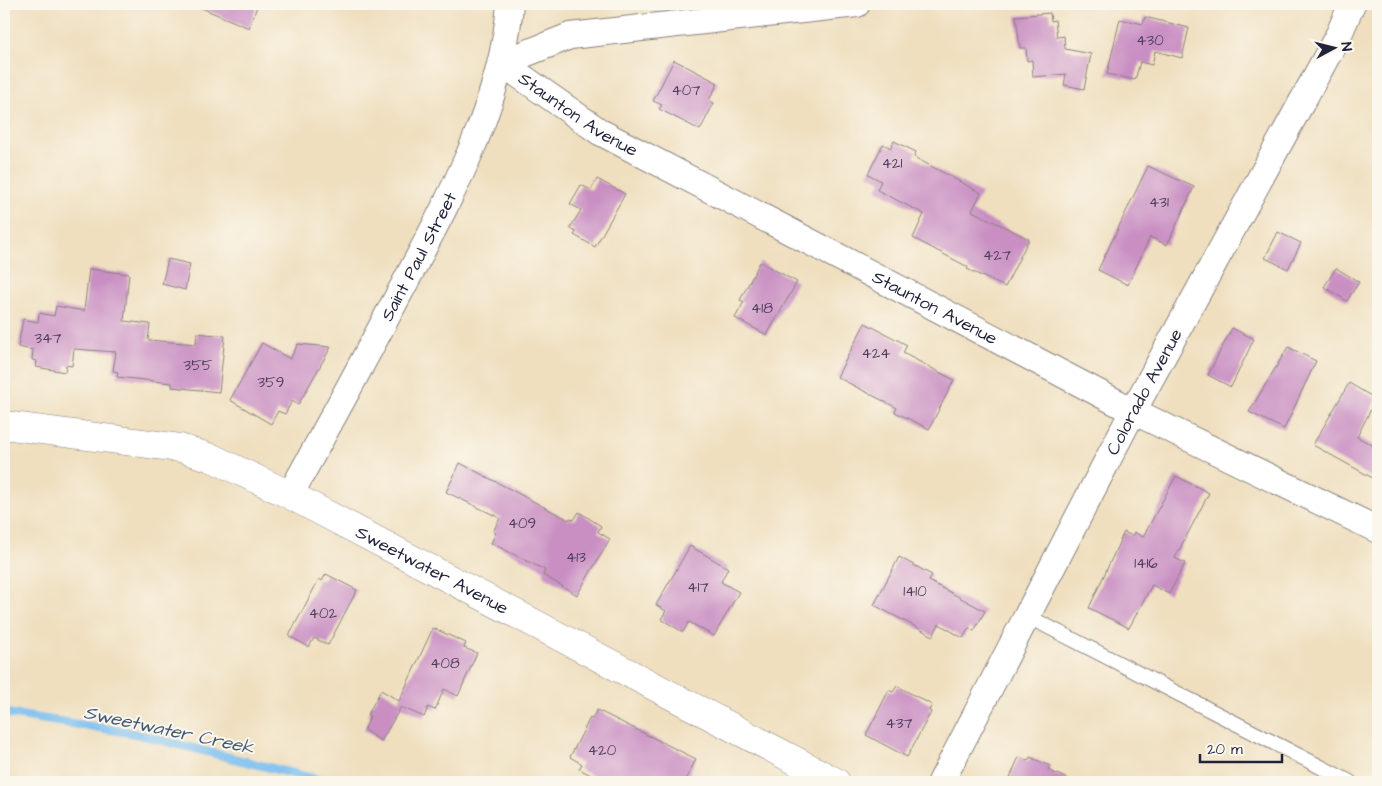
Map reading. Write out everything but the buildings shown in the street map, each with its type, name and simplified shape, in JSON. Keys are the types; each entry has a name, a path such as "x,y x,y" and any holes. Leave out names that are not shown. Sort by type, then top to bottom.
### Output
{"street":[{"name":"Saint Paul Street","path":"290,495 356,376 449,199 476,138 502,62 510,4"},
{"path":"502,62 570,36 857,4"},
{"name":"Colorado Avenue","path":"941,782 1133,411 1339,34 1352,4"},
{"name":"Staunton Avenue","path":"502,62 600,132 1133,411 1378,530"},
{"name":"Sweetwater Avenue","path":"4,425 180,448 212,458 290,495 836,782"}],"lane":[{"path":"1027,616 1350,782"}],"waterway":[{"name":"Sweetwater Creek","path":"4,713 133,733 327,782"}]}
